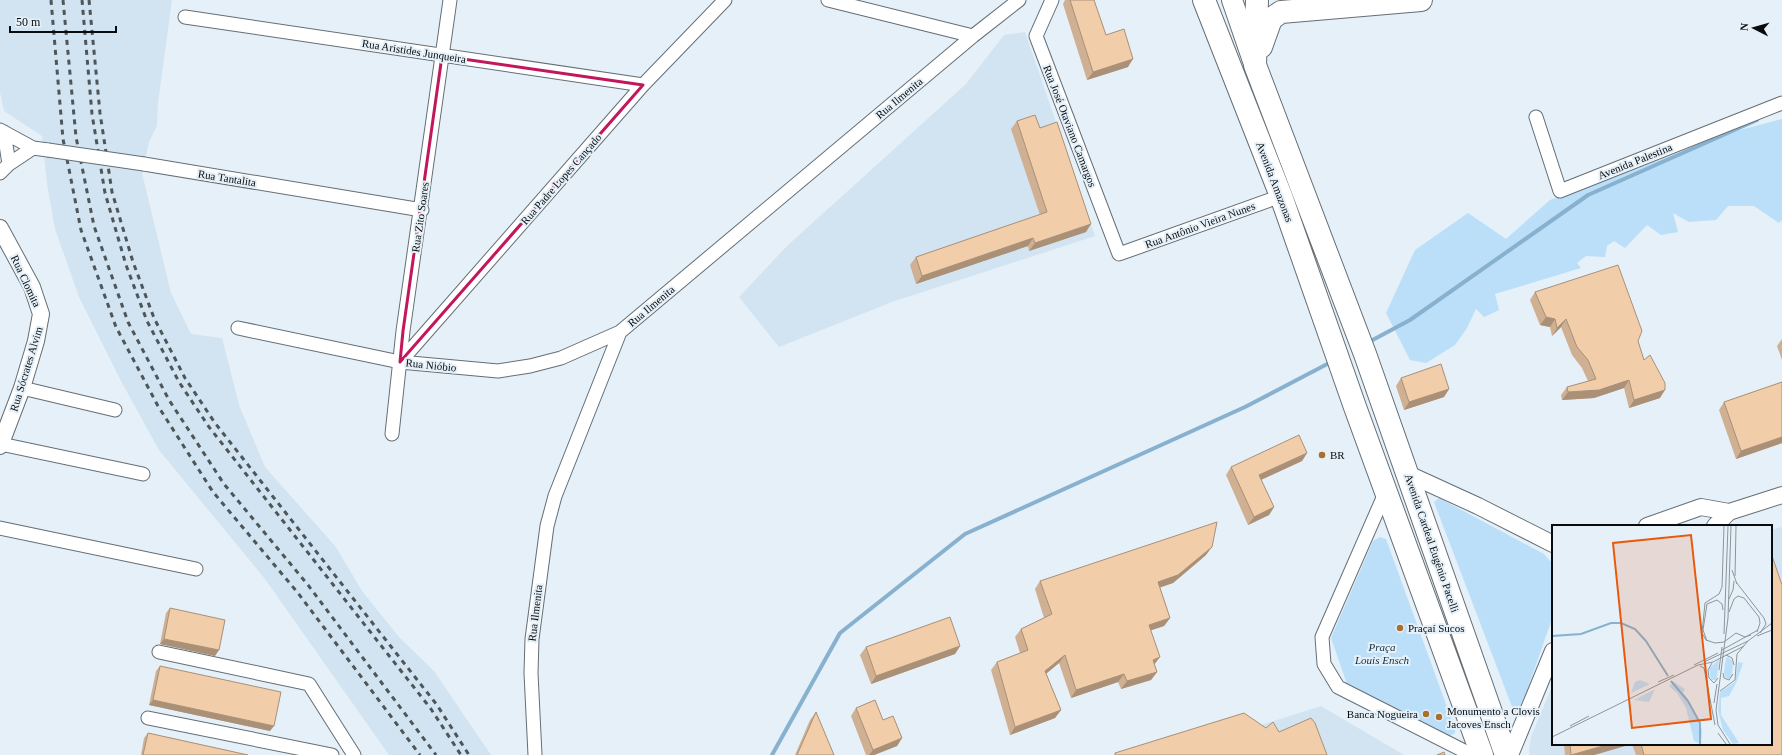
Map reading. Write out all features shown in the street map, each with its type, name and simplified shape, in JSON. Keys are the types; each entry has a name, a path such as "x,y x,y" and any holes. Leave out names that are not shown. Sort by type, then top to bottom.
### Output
{"highway":[{"name":"Avenida Amazonas","path":"1204,0 1281,196 1386,491"},
{"path":"1255,65 1256,0"},
{"path":"1255,65 1271,19 1281,12 1421,0"},
{"name":"Avenida Amazonas","path":"1255,65 1366,354"},
{"name":"Avenida Cardeal Eugênio Pacelli","path":"1366,354 1506,755"},
{"path":"1386,491 1482,755"}],"main road":[{"name":"Avenida Amazonas","path":"1232,0 1255,65"}],"street":[{"name":"Rua Zito Soares","path":"392,434 400,362 450,0"},
{"name":"Rua Padre Lopes Cançado","path":"400,362 643,85 725,0"},
{"path":"828,0 973,36"},
{"name":"Rua Ilmenita","path":"535,755 531,673 532,639 547,526 555,496 620,332 973,36 1019,0"},
{"name":"Rua José Otaviano Camargos","path":"1052,0 1036,36 1119,254"},
{"name":"Rua Aristides Junqueira","path":"185,17 643,85"},
{"name":"Avenida Palestina","path":"1536,117 1560,191 1782,103"},
{"name":"Rua Tantalita","path":"2,131 33,148 144,164 422,210"},
{"name":"Rua Tantalita","path":"2,131 5,168"},
{"name":"Rua Tantalita","path":"5,168 33,148"},
{"name":"Rua Antônio Vieira Nunes","path":"1119,254 1281,196"},
{"name":"Rua Clomita","path":"0,228 32,287 41,314"},
{"name":"Rua Sócrates Alvim","path":"0,445 22,388 36,341 41,314"},
{"name":"Rua Nióbio","path":"238,328 400,362 498,371 530,366 562,358 620,332"},
{"path":"22,388 115,410"},
{"path":"0,445 142,474"},
{"path":"1408,474 1478,506 1552,543"},
{"path":"1386,491 1322,638 1324,664 1338,687 1472,755"},
{"path":"1716,525 1729,512 1782,495"},
{"path":"1650,525 1701,507 1729,512"},
{"path":"0,528 196,569"},
{"path":"159,652 309,684 354,755"},
{"path":"1510,755 1552,653"},
{"path":"148,718 332,755"}],"highlighted area":[{"path":"442,56 643,85 400,362 403,331"}],"shaded area":[{"path":"0,0 172,0 158,103 157,126 149,142 142,173 171,293 191,334 222,338 239,405 265,467 336,547 362,591 399,637 434,671 491,755 389,755 265,579 159,450 121,381 79,297 55,229 47,184 42,136 4,111 0,92"},
{"path":"1025,32 1095,236 892,302 779,347 739,297 787,246 966,84 1004,35"},
{"path":"1782,527 1782,755 1530,755 1529,751 1531,737 1552,686 1552,745 1772,745 1772,530"},
{"path":"1321,706 1404,755 1167,755"}],"green space":[{"path":"1782,119 1782,220 1779,223 1754,206 1728,206 1716,220 1689,222 1673,213 1678,232 1661,235 1647,225 1625,248 1614,241 1607,246 1605,257 1586,256 1577,263 1581,268 1495,294 1499,310 1484,317 1476,309 1467,328 1455,345 1426,363 1410,360 1386,313 1415,250 1468,213 1506,239 1550,200 1740,130"},
{"path":"1439,498 1544,554 1552,563 1552,619 1519,713 1514,712 1434,502"},
{"name":"Praça Louis Ensch","path":"1380,537 1386,539 1455,729 1455,733 1452,735 1448,736 1347,684 1331,638 1373,541"}],"building":[{"path":"1070,0 1094,0 1106,35 1124,29 1133,59 1093,72"},
{"path":"1035,115 1040,128 1057,122 1091,224 1035,243 1033,238 922,276 916,257 1047,212 1017,121"},
{"path":"1618,265 1642,331 1638,341 1644,360 1650,355 1665,383 1665,390 1634,400 1629,380 1599,390 1568,392 1567,387 1596,379 1588,360 1577,347 1566,319 1557,328 1555,319 1546,317 1535,292"},
{"path":"1441,364 1449,389 1409,402 1401,378"},
{"path":"1782,382 1782,437 1741,451 1724,402"},
{"path":"1299,435 1307,453 1259,475 1274,507 1254,517 1231,467"},
{"path":"1217,522 1212,547 1178,575 1158,582 1170,618 1149,625 1160,657 1153,660 1157,672 1127,681 1124,674 1076,690 1065,655 1045,671 1061,710 1015,727 997,662 1028,650 1021,629 1052,614 1040,581"},
{"path":"1772,556 1782,585 1782,755 1644,755 1641,745 1772,745"},
{"path":"170,608 225,620 219,650 164,639"},
{"path":"950,617 960,646 876,676 866,647"},
{"path":"160,666 281,692 274,726 153,700"},
{"path":"875,700 883,720 893,716 902,738 873,750 856,708"},
{"path":"816,712 834,755 797,755"},
{"path":"1244,713 1266,728 1273,722 1279,732 1311,718 1315,723 1327,755 1115,755 1115,753"},
{"path":"148,733 248,755 143,755"},
{"path":"1570,745 1606,745 1571,755"},
{"path":"1444,752 1445,755 1437,755"}],"waterway":[{"path":"1367,343 1410,320 1588,195 1757,120"},
{"path":"772,755 840,633 965,534 1245,407 1333,361"}],"railway":[{"path":"51,0 63,139 81,230 116,327 158,406 213,492 298,593 420,755"},
{"path":"63,0 76,137 94,226 128,322 169,400 224,484 308,585 436,755"},
{"path":"82,0 92,114 105,193 126,265 147,321 179,382 209,427 431,709 461,755"},
{"path":"89,0 100,113 112,192 133,262 154,318 185,378 215,423 437,705 469,755"}],"place":[{"name":"BR","path":"1322,455"},
{"name":"Praçaí Sucos","path":"1400,628"},
{"name":"Banca Nogueira","path":"1426,714"},
{"name":"Monumento a Clovis Jacoves Ensch","path":"1439,717"}]}
